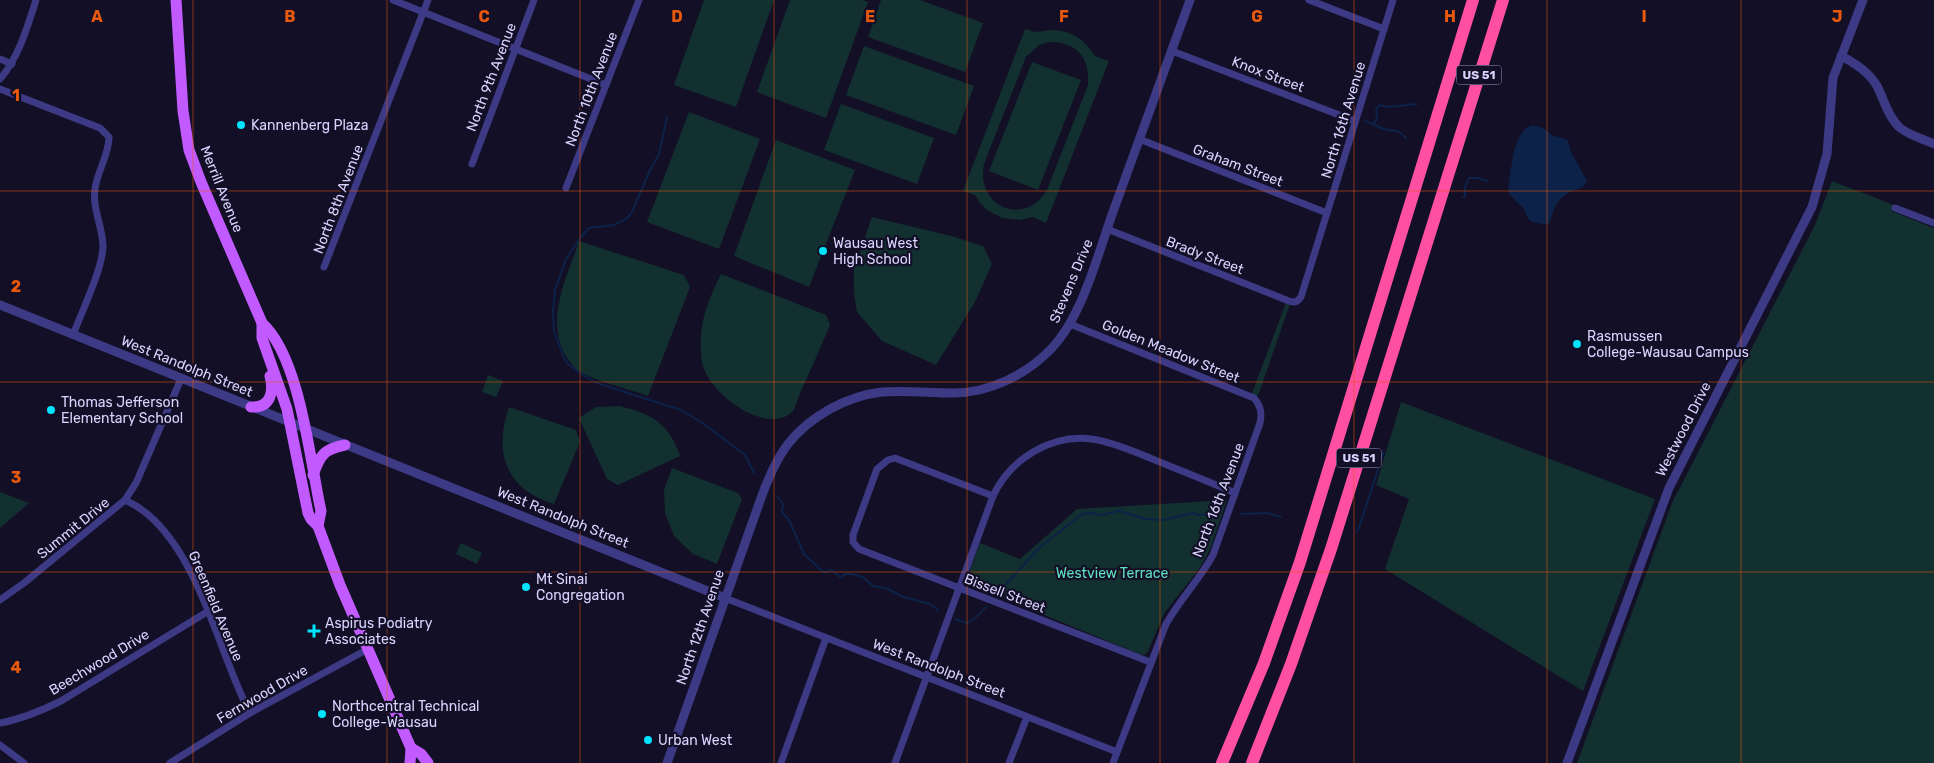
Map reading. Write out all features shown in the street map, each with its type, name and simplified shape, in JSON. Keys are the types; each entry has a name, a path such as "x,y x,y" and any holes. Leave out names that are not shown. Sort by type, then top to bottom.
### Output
{"highway":[{"name":"US 51","path":"1222,763 1264,663 1300,562 1473,0"},
{"name":"US 51","path":"1252,763 1288,670 1331,549 1503,0"}],"main road":[{"name":"Merrill Avenue","path":"176,0 184,111 189,150 262,323 273,334 298,396 321,513 318,526"},
{"name":"Merrill Avenue","path":"262,323 261,334 287,409 306,508 311,519 318,526 332,564 411,748 410,763"},
{"path":"251,407 262,406 269,399 272,392 268,355"},
{"path":"313,475 319,460 325,452 345,445"},
{"name":"Merrill Avenue","path":"411,748 421,754 428,763"}],"street":[{"path":"0,80 12,64 36,0"},
{"path":"393,0 606,84"},
{"name":"North 8th Avenue","path":"324,267 428,0"},
{"name":"North 9th Avenue","path":"472,164 534,0"},
{"name":"North 10th Avenue","path":"566,188 639,0"},
{"name":"Stevens Drive","path":"760,501 773,469 789,443 803,428 834,407 861,396 882,392 955,393 990,387 1014,377 1036,363 1051,349 1070,324 1107,229 1190,0"},
{"path":"1309,0 1384,29"},
{"name":"North 16th Avenue","path":"1295,302 1301,296 1393,0"},
{"name":"Westwood Drive","path":"1567,763 1669,488 1812,207 1827,154 1831,125 1832,85 1863,0"},
{"name":"Knox Street","path":"1172,51 1355,121"},
{"path":"1841,56 1863,69 1876,85 1887,109 1899,126 1912,135 1934,144"},
{"path":"0,59 12,64"},
{"path":"0,89 100,128 109,137 109,144 94,191 95,212 102,239 101,259 73,335"},
{"name":"Graham Street","path":"1139,139 1327,213"},
{"path":"1895,208 1934,223"},
{"name":"Brady Street","path":"1107,229 1295,302"},
{"name":"West Randolph Street","path":"0,305 290,424 925,678 1117,752"},
{"name":"Golden Meadow Street","path":"1070,324 1254,398 1260,405"},
{"name":"Summit Drive","path":"0,600 32,577 125,500 136,483 181,379"},
{"name":"North 16th Avenue","path":"1113,763 1150,662 1172,614 1205,570 1213,555 1260,423 1260,405"},
{"path":"895,763 993,496 1004,476 1030,454 1054,443 1092,439 1115,444 1235,493"},
{"name":"Bissell Street","path":"993,496 895,458 888,460 877,469 853,535 854,542 859,549 1150,662"},
{"name":"Greenfield Avenue","path":"125,500 144,510 167,533 194,580 233,678 250,713"},
{"name":"North 12th Avenue","path":"667,763 760,501"},
{"name":"Beechwood Drive","path":"0,723 17,720 42,711 61,701 207,612"},
{"path":"781,763 826,638"},
{"name":"Fernwood Drive","path":"170,763 250,713 368,648"},
{"path":"1009,763 1027,717"},
{"path":"0,744 24,763"}],"green space":[{"path":"704,0 774,0 736,107 674,85"},
{"path":"790,0 862,0 868,2 826,118 757,92"},
{"path":"881,0 920,0 983,23 965,72 868,37"},
{"path":"1025,29 1036,32 1059,30 1071,34 1087,45 1095,56 1109,61 1046,223 1033,217 1020,220 1002,218 987,210 975,195 963,191","holes":["1049,42 1074,48 1080,53 1087,66 1088,85 1047,190 1038,201 1027,208 1015,210 1004,207 994,201 987,192 983,179 984,164 1026,57 1039,45"]},
{"path":"864,46 974,86 956,135 846,95"},
{"path":"1032,62 1081,80 1038,190 989,171"},
{"path":"841,104 934,138 917,184 824,150"},
{"path":"689,112 760,139 719,249 647,222"},
{"path":"776,140 855,170 809,287 734,256"},
{"path":"1832,181 1894,205 1891,211 1934,228 1934,763 1577,763 1672,503 1815,225"},
{"path":"872,217 951,236 983,246 992,264 975,302 936,365 882,341 857,312 854,293 854,269"},
{"path":"579,241 684,275 690,287 648,396 582,373 574,367 564,353 557,325 558,311 564,283"},
{"path":"721,274 826,315 830,325 795,408 792,412 781,418 768,419 753,415 739,407 714,386 706,374 702,362 702,327 707,306"},
{"path":"1287,300 1291,301 1259,393 1255,399 1251,396"},
{"path":"488,375 503,381 496,397 482,392"},
{"path":"1401,402 1655,499 1583,691 1385,569 1409,499 1376,485"},
{"path":"620,406 642,413 658,422 670,435 680,456 618,485 607,479 579,418 596,407"},
{"path":"509,407 576,430 580,442 554,504 538,498 524,489 514,479 508,467 504,454 503,439 504,424"},
{"path":"672,468 738,493 742,499 717,564 693,554 674,536 665,513 664,490"},
{"path":"0,492 29,503 0,528"},
{"name":"Westview Terrace","path":"1227,500 1206,557 1199,569 1165,612 1145,655 967,583 967,578 980,543 1020,559 1077,509"},
{"path":"461,543 482,553 477,564 456,554"}],"water":[{"path":"1533,125 1543,128 1552,135 1568,140 1571,152 1587,181 1581,188 1567,194 1559,201 1554,208 1548,225 1532,222 1528,219 1524,209 1509,194 1508,188 1517,142 1526,128"}],"waterway":[{"path":"1374,124 1377,118 1376,109 1380,105 1387,107 1417,104"},
{"path":"667,117 659,154 632,212 626,219 614,225 589,228 566,259 555,290 554,331 564,358 568,364 583,375 597,383 681,410 704,424 745,455 754,473"},
{"path":"1365,121 1384,129 1397,131 1406,138"},
{"path":"1463,197 1465,197 1465,187 1469,178 1487,181"},
{"path":"1356,532 1359,528 1384,451"},
{"path":"777,496 783,504 782,512 789,520 804,554 822,571 832,570 840,577 846,574 853,574 864,578 873,586 886,588 903,597 930,604 938,610"},
{"path":"999,592 1039,548 1082,514 1102,515 1119,511 1145,519 1163,520 1193,513 1199,515 1216,513"},
{"path":"1240,514 1267,513 1281,517"},
{"path":"955,619 968,623 986,607"}],"place":[{"name":"Kannenberg Plaza","path":"241,125"},
{"name":"Wausau West High School","path":"823,251"},
{"name":"Rasmussen College-Wausau Campus","path":"1577,344"},
{"name":"Thomas Jefferson Elementary School","path":"51,410"},
{"name":"Mt Sinai Congregation","path":"526,587"},
{"name":"Aspirus Podiatry Associates","path":"314,631"},
{"name":"Northcentral Technical College-Wausau","path":"322,714"},
{"name":"Urban West","path":"648,740"}]}
